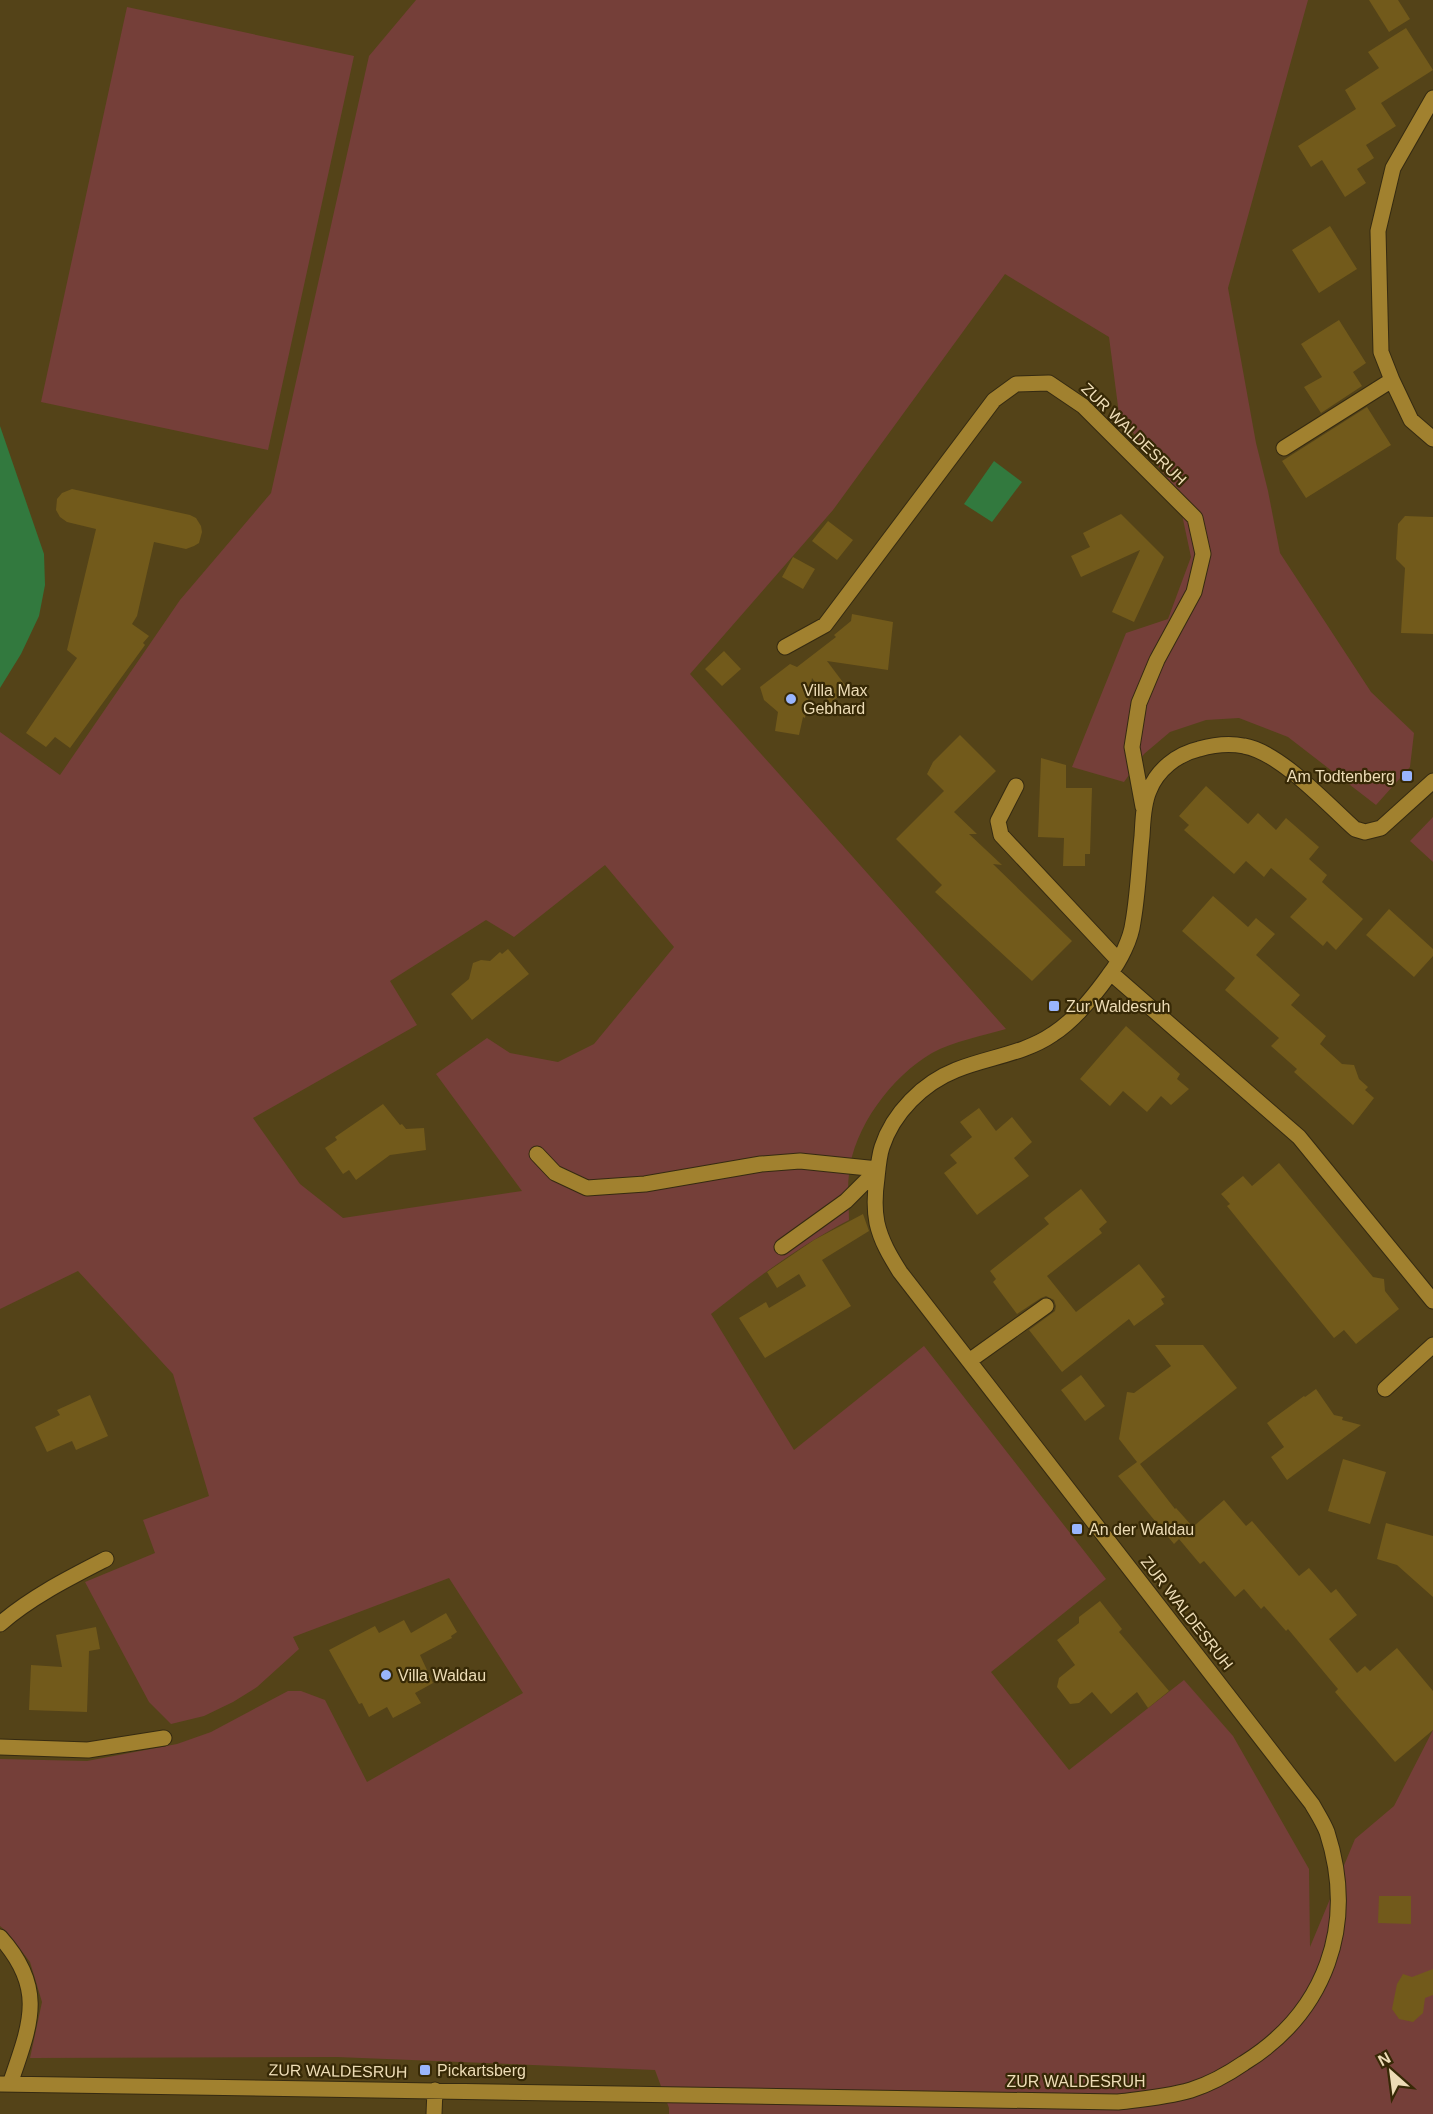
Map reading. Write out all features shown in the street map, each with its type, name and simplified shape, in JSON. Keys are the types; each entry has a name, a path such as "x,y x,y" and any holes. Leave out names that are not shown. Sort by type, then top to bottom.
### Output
{"street":[{"path":"1433,98 1393,168 1378,231 1381,352 1411,420 1433,439"},
{"path":"1284,448 1392,380"},
{"name":"ZUR WALDESRUH","path":"785,647 825,625 994,400 1016,384 1049,383 1083,406 1195,518 1203,554 1194,592 1157,660 1139,703 1132,747 1144,813"},
{"name":"ZUR WALDESRUH","path":"5,2084 1140,2100 1192,2089 1227,2074 1259,2054 1287,2031 1322,1979 1332,1950 1337,1921 1338,1892 1334,1861 1326,1831 1312,1804 900,1272 885,1247 877,1221 874,1194 883,1146 894,1123 909,1103 930,1083 955,1070 1031,1046 1053,1035 1069,1022 1115,967 1133,924 1144,813 1149,791 1162,770 1177,758 1210,746 1245,746 1262,752 1289,770 1355,829 1365,832 1381,828 1433,781"},
{"path":"1016,786 998,821 1001,835 1115,967 1299,1137 1433,1300"},
{"path":"537,1154 555,1173 587,1188 645,1184 761,1164 800,1161 878,1169"},
{"path":"782,1247 846,1201 878,1169"},
{"path":"969,1361 1046,1306"},
{"path":"1385,1389 1433,1345"},
{"path":"0,1624 12,1613 57,1584 106,1559"},
{"path":"0,1747 88,1750 164,1738"},
{"path":"0,1937 14,1952 23,1967 29,1987 31,2008 28,2030 5,2084"},
{"path":"434,2114 435,2090"}],"shaded area":[{"path":"416,0 1308,0 1228,288 1256,443 1280,553 1371,692 1414,733 1410,767 1376,805 1288,737 1239,718 1206,720 1170,732 1144,754 1124,782 1072,767 1126,633 1168,619 1191,557 1177,491 1119,414 1109,337 1005,274 833,510 690,674 1006,1029 959,1042 932,1053 903,1075 877,1105 858,1139 849,1174 849,1220 778,1264 711,1314 794,1450 924,1346 1106,1579 991,1672 1069,1770 1184,1680 1233,1736 1309,1869 1310,1947 1355,1839 1394,1806 1433,1730 1433,2114 669,2114 669,2108 655,2070 337,2057 30,2058 42,2002 30,1962 0,1926 0,1759 87,1761 177,1744 211,1732 288,1691 301,1691 325,1700 367,1782 523,1693 449,1578 293,1637 299,1649 257,1687 204,1716 171,1724 149,1702 85,1582 155,1553 143,1520 209,1496 173,1374 78,1271 0,1309 0,732 60,775 180,600 271,493 369,56","holes":["605,865 674,947 594,1044 558,1062 510,1053 487,1038 436,1074 522,1191 343,1218 300,1184 253,1118 417,1025 390,981 486,920 514,937"]},
{"path":"127,7 354,56 268,450 41,402"},
{"path":"0,426 44,554 45,585 39,616 21,654 0,688"},
{"path":"994,461 1022,482 992,522 964,504"},
{"path":"1433,817 1433,862 1410,841"}],"building":[{"path":"1369,0 1398,0 1410,19 1389,32"},
{"path":"1406,28 1433,70 1381,103 1396,126 1366,145 1374,158 1357,169 1366,183 1345,197 1322,160 1311,167 1298,146 1356,109 1345,90 1379,68 1368,52"},
{"path":"1330,226 1357,269 1319,293 1292,250"},
{"path":"1339,320 1366,363 1353,372 1362,386 1321,413 1304,387 1322,377 1301,344"},
{"path":"1367,407 1391,445 1306,498 1282,461"},
{"path":"72,489 190,515 196,518 202,532 199,543 186,549 154,542 137,616 132,624 149,636 143,643 145,645 70,748 55,737 46,747 26,733 77,658 67,650 96,529 67,522 60,517 56,510 57,499 62,493"},
{"path":"1121,514 1164,557 1134,622 1112,612 1140,550 1081,577 1071,556 1090,547 1083,533"},
{"path":"1405,516 1433,517 1433,634 1401,633 1405,568 1396,559 1398,524"},
{"path":"828,521 853,540 837,560 812,541"},
{"path":"793,557 815,569 803,589 782,577"},
{"path":"852,614 893,622 888,670 827,661 848,689 830,703 812,678 805,718 803,717 799,735 775,731 778,712 764,700 760,687 790,664 797,667 836,637 834,635 851,621"},
{"path":"724,651 741,669 722,686 705,669"},
{"path":"960,735 996,771 954,812 977,834 969,834 1002,865 993,864 1072,941 1032,981 935,892 942,885 896,839 944,791 927,774 933,762"},
{"path":"1041,758 1066,765 1066,788 1092,788 1090,854 1085,854 1085,866 1063,866 1064,838 1038,837"},
{"path":"1206,786 1248,824 1258,813 1276,830 1286,818 1319,847 1309,859 1327,875 1322,882 1363,919 1336,950 1327,941 1323,946 1290,917 1307,899 1271,868 1264,877 1246,861 1234,874 1184,830 1189,825 1179,816"},
{"path":"1213,896 1248,927 1256,918 1275,934 1256,955 1300,995 1291,1005 1326,1036 1320,1044 1342,1064 1354,1065 1359,1079 1368,1087 1365,1090 1374,1098 1353,1125 1294,1072 1297,1069 1271,1046 1279,1038 1225,990 1235,978 1182,931"},
{"path":"1389,909 1433,949 1433,956 1414,977 1366,935"},
{"path":"508,949 529,974 472,1020 451,994 469,979 473,963 481,960 490,961 500,952 502,954"},
{"path":"1126,1026 1180,1074 1177,1079 1189,1089 1171,1105 1161,1096 1147,1112 1123,1091 1110,1106 1080,1079"},
{"path":"383,1104 406,1129 424,1128 426,1150 390,1155 356,1180 349,1170 343,1174 325,1148 337,1140 335,1137"},
{"path":"979,1108 996,1131 1012,1117 1032,1142 1014,1158 1029,1176 977,1215 944,1173 957,1163 950,1155 972,1137 960,1122"},
{"path":"1279,1163 1373,1277 1384,1279 1385,1291 1399,1309 1356,1344 1344,1330 1334,1338 1227,1206 1230,1204 1221,1194 1243,1176 1252,1186"},
{"path":"1081,1189 1107,1222 1099,1229 1102,1233 1047,1276 1076,1312 1139,1264 1165,1297 1161,1299 1164,1304 1134,1326 1129,1319 1062,1372 1029,1330 1055,1311 1054,1300 1046,1296 1017,1314 993,1282 996,1279 990,1271 1049,1224 1044,1218"},
{"path":"863,1214 869,1231 822,1260 851,1306 765,1358 739,1318 766,1302 769,1308 806,1286 799,1274 777,1288 767,1272 814,1240"},
{"path":"1155,1345 1203,1345 1237,1388 1140,1464 1175,1509 1192,1526 1174,1544 1118,1476 1137,1462 1119,1439 1127,1392 1134,1393 1171,1366"},
{"path":"1081,1375 1105,1406 1085,1421 1061,1390"},
{"path":"1316,1389 1334,1415 1343,1417 1342,1420 1361,1425 1287,1480 1271,1457 1284,1447 1267,1423"},
{"path":"90,1395 108,1436 76,1450 72,1441 47,1452 35,1427 60,1415 57,1410"},
{"path":"1343,1459 1386,1472 1370,1524 1328,1511"},
{"path":"1224,1500 1246,1526 1252,1521 1299,1576 1309,1568 1331,1593 1336,1589 1357,1615 1329,1639 1357,1673 1365,1666 1370,1671 1397,1648 1433,1691 1433,1730 1395,1762 1335,1692 1338,1689 1288,1629 1286,1631 1264,1606 1261,1609 1244,1589 1235,1597 1204,1561 1200,1564 1179,1539"},
{"path":"1386,1523 1433,1536 1433,1597 1397,1565 1377,1559"},
{"path":"1100,1601 1122,1629 1119,1632 1169,1691 1148,1708 1137,1692 1111,1714 1092,1692 1079,1703 1070,1704 1057,1687 1059,1678 1075,1665 1057,1640 1079,1623 1079,1617"},
{"name":"Villa Waldau","path":"446,1613 457,1632 451,1636 452,1638 420,1655 433,1683 415,1693 421,1703 393,1718 387,1707 369,1717 362,1703 359,1704 329,1650 375,1626 379,1633 404,1620 411,1633"},
{"path":"96,1627 100,1649 89,1651 87,1712 29,1710 31,1665 62,1667 56,1635"},
{"path":"1379,1896 1411,1896 1411,1924 1378,1923"},
{"path":"1433,1969 1433,1995 1425,1998 1423,2013 1413,2022 1399,2019 1392,2009 1397,1984 1403,1974 1412,1977"}],"place":[{"name":"Villa Max Gebhard","path":"791,699"},
{"name":"Am Todtenberg","path":"1407,776"},
{"name":"Zur Waldesruh","path":"1054,1006"},
{"name":"An der Waldau","path":"1077,1529"},
{"name":"Villa Waldau","path":"386,1675"},
{"name":"Pickartsberg","path":"425,2070"}]}
